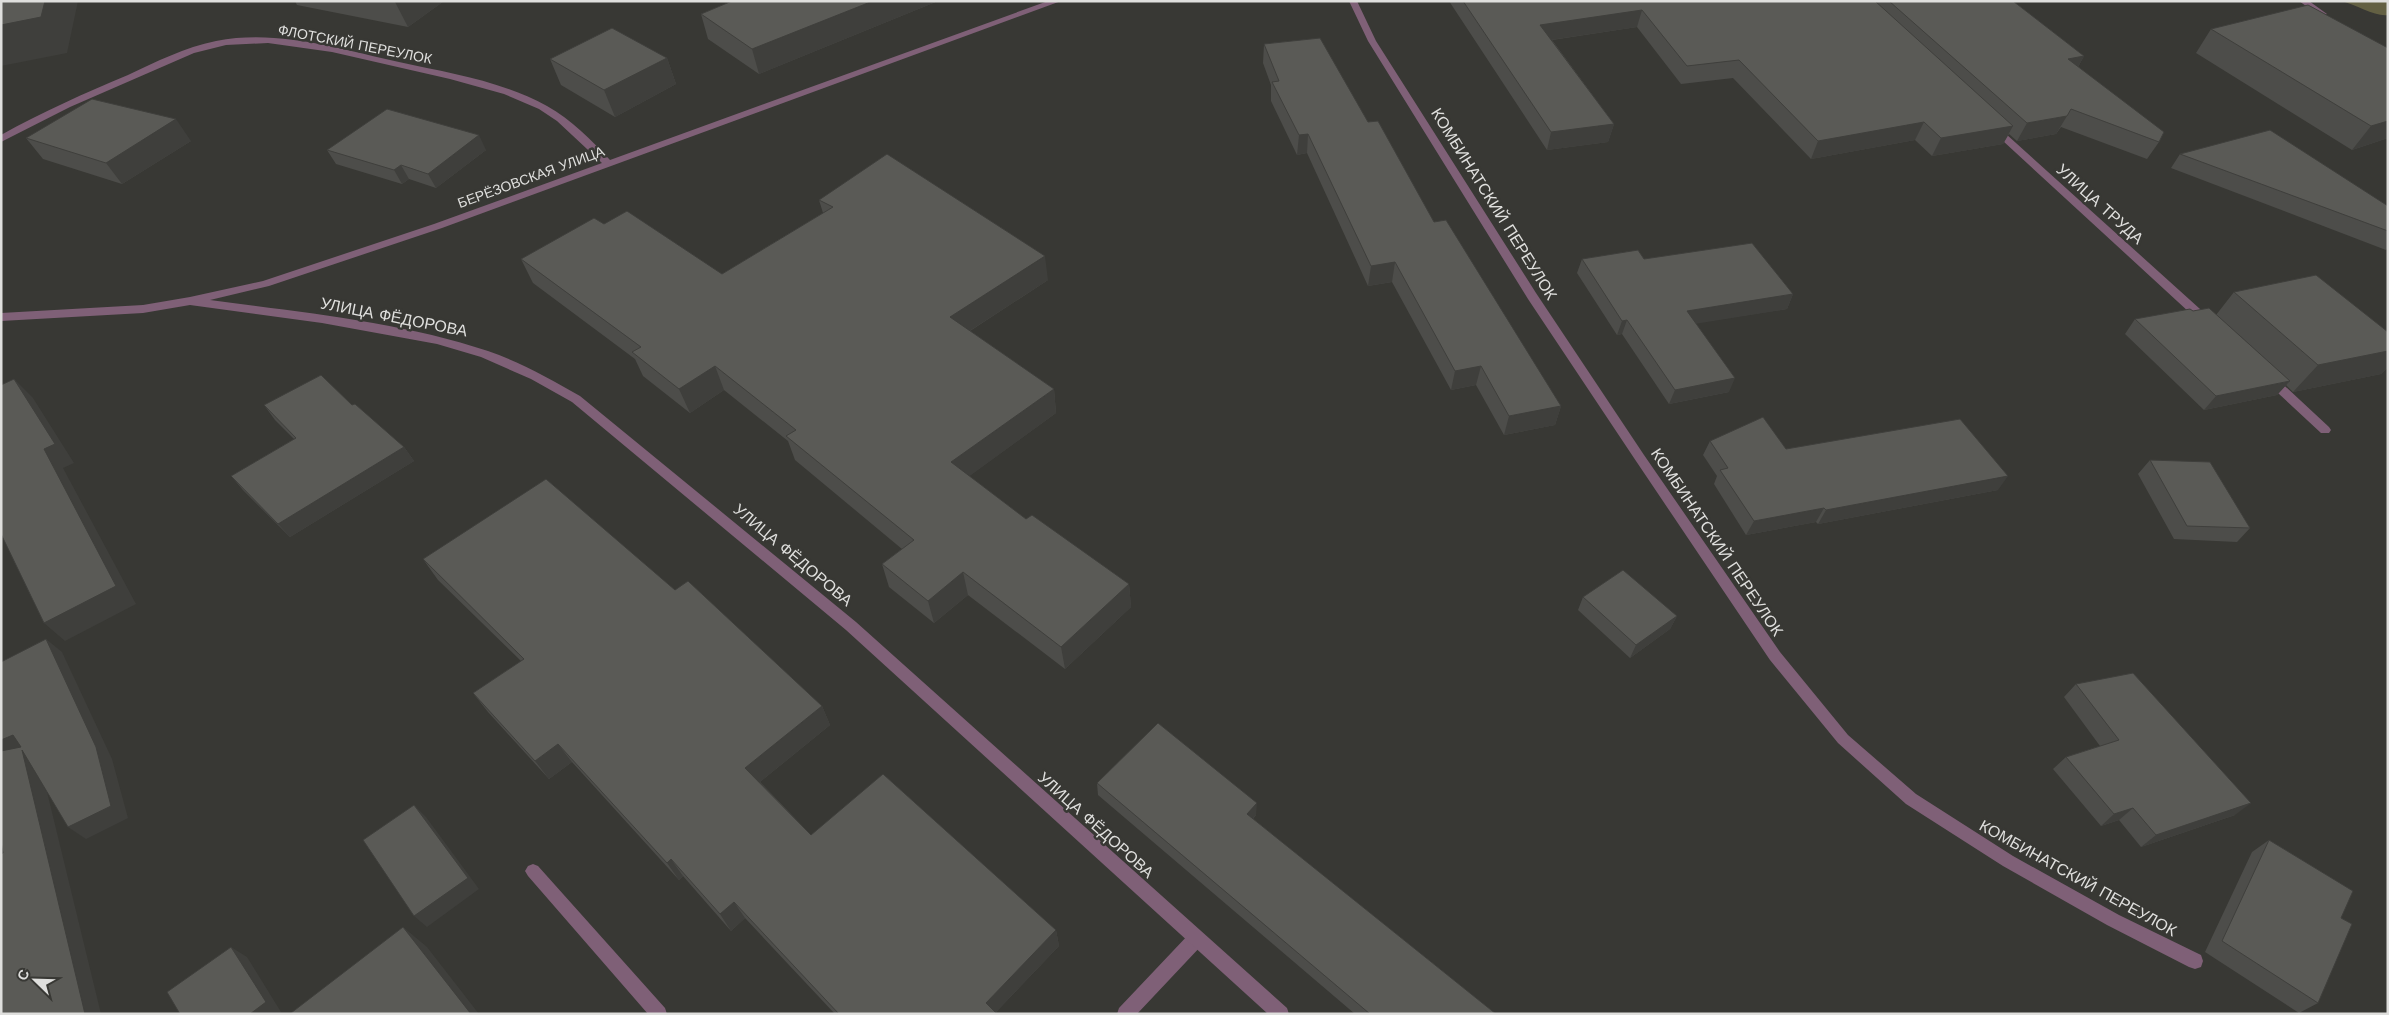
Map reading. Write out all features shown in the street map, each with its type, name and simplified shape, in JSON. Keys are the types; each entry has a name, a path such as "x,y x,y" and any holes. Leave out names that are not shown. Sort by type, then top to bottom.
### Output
{"street":[{"name":"БЕРЁЗОВСКАЯ УЛИЦА","path":"1,317 133,310 190,301 265,284 335,262 1057,1"},
{"name":"КОМБИНАТСКИЙ ПЕРЕУЛОК","path":"1353,1 1372,41 1532,296 1775,656 1843,739 1911,799 2008,861 2113,920 2195,961"},
{"path":"2303,1 2334,21"},
{"name":"ФЛОТСКИЙ ПЕРЕУЛОК","path":"1,138 56,110 181,55 224,42 269,40 344,53 470,82 510,94 542,107 572,126 608,163"},
{"name":"УЛИЦА ТРУДА","path":"1987,122 2215,329"},
{"name":"УЛИЦА ФЁДОРОВА","path":"190,301 322,320 438,340 494,358 535,376 576,399 851,626 1196,940 1281,1014"},
{"path":"2259,369 2325,430"},
{"path":"533,871 659,1014"},
{"path":"1125,1014 1196,940"}],"shaded area":[{"path":"2342,1 2388,1 2388,15 2372,13"}],"building":[{"path":"1,1 45,1 41,17 1,25"},
{"path":"732,1 873,1 752,49 701,14"},
{"path":"1463,1 1875,1 2013,126 1941,138 1924,122 1818,141 1739,60 1687,66 1642,10 1540,25 1614,124 1551,132"},
{"path":"1889,1 2013,1 2084,56 2068,59 2164,132 2159,142 2071,109 2067,116 2027,123"},
{"path":"2308,5 2388,48 2388,121 2371,126 2211,29"},
{"path":"612,28 667,58 604,90 550,59"},
{"path":"1320,38 1368,122 1378,121 1434,222 1446,220 1561,406 1509,416 1481,366 1455,371 1395,262 1371,266 1308,134 1299,135 1272,82 1279,81 1264,44"},
{"path":"92,99 176,119 106,163 26,138"},
{"path":"387,109 479,135 428,174 401,165 394,170 327,150"},
{"path":"2270,130 2388,206 2388,231 2180,154"},
{"path":"887,154 1045,256 950,317 1054,389 951,462 1026,519 1032,515 1129,584 1061,647 963,572 928,601 882,564 914,540 786,436 796,430 715,366 679,389 632,352 641,347 521,259 594,218 604,224 627,211 722,274 833,207 819,200"},
{"path":"1752,243 1793,294 1687,311 1735,378 1675,390 1627,320 1622,321 1582,259 1638,250 1644,259"},
{"path":"2316,275 2388,332 2388,351 2318,365 2234,292"},
{"path":"2209,308 2290,381 2216,396 2135,319 2190,309 2193,311"},
{"path":"321,375 352,405 355,404 404,447 278,524 231,476 296,438 264,405"},
{"path":"14,379 55,444 44,449 116,586 44,623 1,534 1,385"},
{"path":"1763,417 1786,449 1960,419 2008,476 1826,510 1824,508 1754,521 1720,470 1728,468 1710,441"},
{"path":"2150,460 2210,462 2250,528 2187,526"},
{"path":"546,479 675,590 688,581 822,706 745,768 811,835 883,774 1056,930 986,1003 997,1014 839,1014 734,902 720,914 671,859 667,863 558,744 535,761 473,693 524,659 423,559"},
{"path":"1623,570 1677,616 1636,645 1583,597"},
{"path":"46,639 96,747 111,806 68,827 22,750 85,1014 1,1014 1,854 3,853 1,842 1,751 21,747 13,735 1,740 1,662"},
{"path":"2133,673 2251,803 2156,835 2133,808 2114,814 2066,757 2119,740 2076,684"},
{"path":"1158,723 1257,803 1247,814 1496,1014 1370,1014 1097,783"},
{"path":"414,805 468,878 414,916 363,840"},
{"path":"2269,840 2353,891 2341,918 2352,924 2318,1003 2222,941"},
{"path":"403,927 471,1014 291,1014 291,1013"},
{"path":"231,947 266,1002 250,1014 180,1014 167,992"}]}
